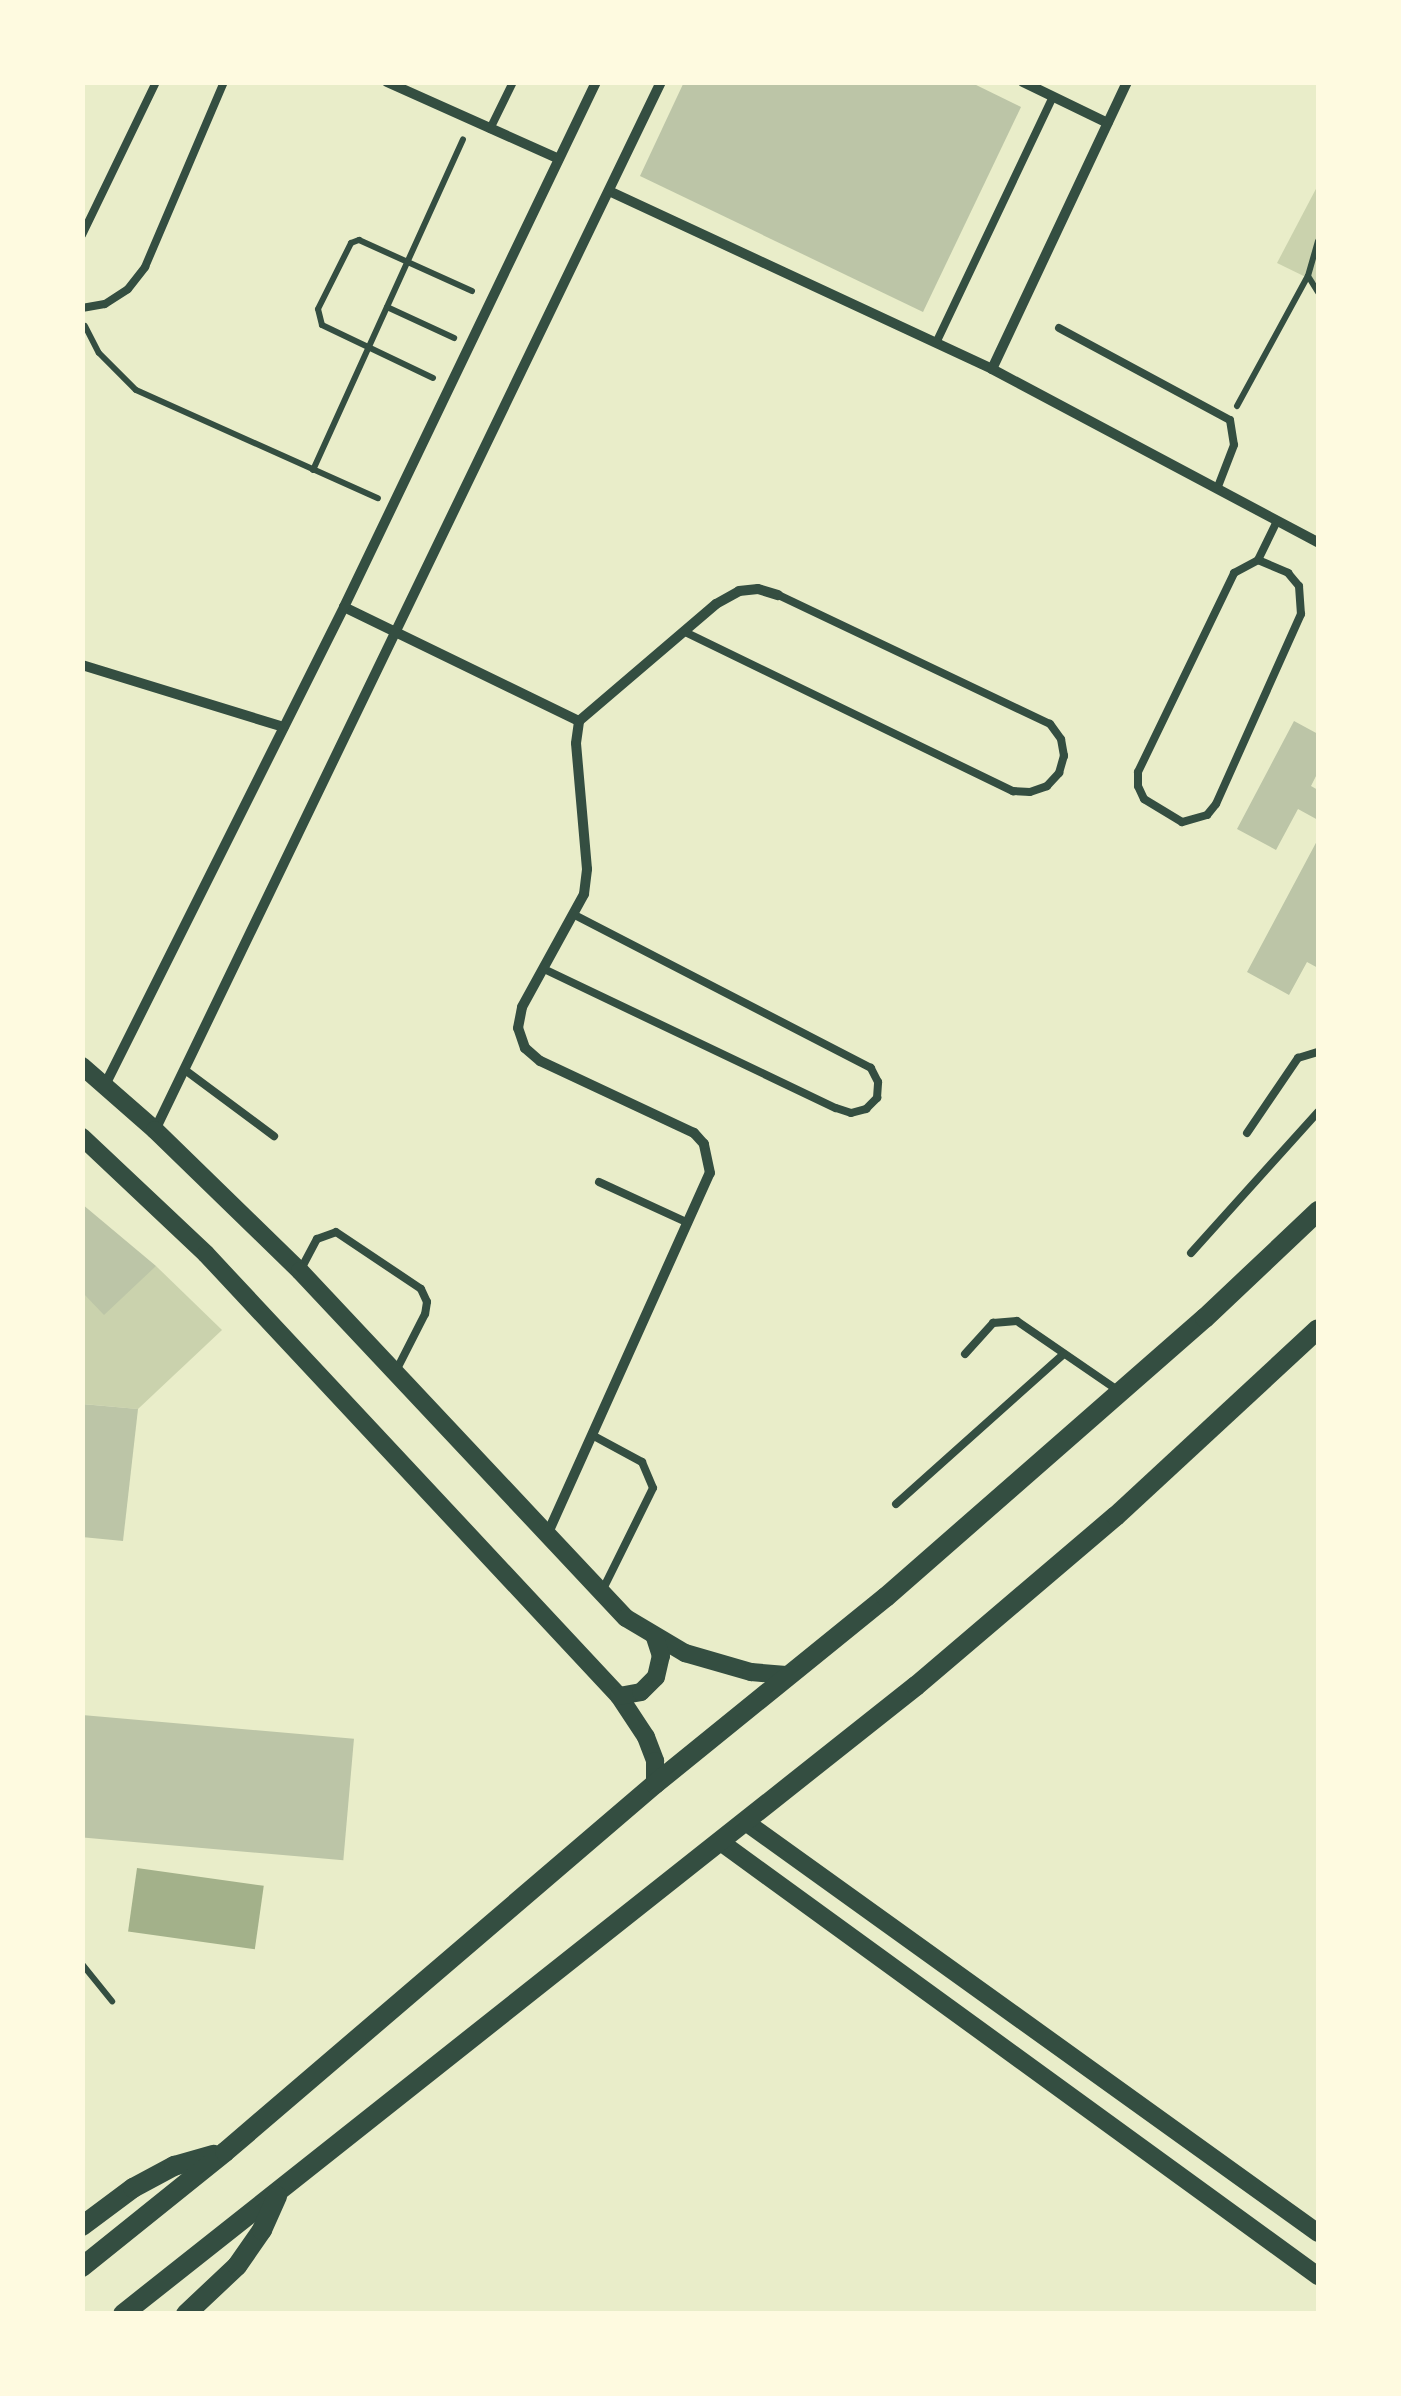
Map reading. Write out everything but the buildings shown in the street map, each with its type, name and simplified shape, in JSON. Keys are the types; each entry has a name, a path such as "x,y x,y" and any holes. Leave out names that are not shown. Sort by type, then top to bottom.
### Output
{"main road":[{"path":"82,2267 225,2152 655,1784 900,1585 1318,1211"},
{"path":"123,2314 747,1823 1116,1516 1318,1328"},
{"path":"82,2226 133,2188 174,2166 225,2152"},
{"path":"186,2314 237,2266 262,2230 280,2190"}],"street":[{"path":"387,82 559,159"},
{"path":"104,1087 344,607 596,82"},
{"path":"156,1130 661,82"},
{"path":"1023,82 1108,123"},
{"path":"992,369 1127,82"},
{"path":"609,191 992,369 1318,542"},
{"path":"546,1536 710,1174 704,1144 694,1133 540,1062 524,1048 518,1028 522,1007 574,915 587,870 576,743 579,722 595,703 739,591 758,589 778,595"},
{"path":"344,607 579,722"},
{"path":"82,665 284,726"},
{"path":"82,1066 156,1130 300,1271 600,1594 655,1637 718,1664 786,1676"},
{"path":"82,1137 206,1254 619,1696 646,1737 655,1761 655,1784"},
{"path":"619,1696 641,1692 656,1676 661,1656 655,1637"},
{"path":"747,1823 1318,2233"},
{"path":"722,1843 1318,2276"},
{"path":"874,1956 896,1932"}],"lane":[{"path":"82,235 156,82"},
{"path":"82,308 105,304 128,290 145,268 224,82"},
{"path":"490,129 514,82"},
{"path":"936,343 1053,96"},
{"path":"1058,328 1230,420 1234,445 1217,489"},
{"path":"1258,560 1288,574 1299,586 1302,614 1216,804 1207,815 1182,822 1144,799 1138,786 1138,772 1234,573 1258,560 1276,521"},
{"path":"685,632 1013,790 1030,792 1047,786 1059,773 1064,756 1061,739 1050,724 778,595"},
{"path":"544,969 851,1114 866,1110 876,1098 878,1082 870,1068 574,915"},
{"path":"1247,1133 1298,1058 1318,1052"},
{"path":"185,1070 274,1136"},
{"path":"1190,1253 1318,1112"},
{"path":"599,1182 688,1222"},
{"path":"300,1271 317,1240 336,1232 421,1289 427,1302 425,1314 395,1374"},
{"path":"965,1354 992,1323 1017,1321 1119,1392"},
{"path":"896,1504 1064,1354"},
{"path":"592,1436 642,1462 652,1476 653,1488 600,1594"}],"path":[{"path":"313,470 472,120"},
{"path":"1230,420 1308,276 1318,241"},
{"path":"450,386 322,326 318,309 350,243 368,242 491,300"},
{"path":"1308,276 1318,292"},
{"path":"386,307 469,345"},
{"path":"82,320 100,352 136,390 393,505"},
{"path":"82,1964 112,2001"}],"shaded area":[{"path":"1318,185 1318,283 1277,263"},
{"path":"156,1266 222,1330 138,1409 83,1404 82,1292"},
{"path":"137,1868 264,1886 255,1949 128,1931"}]}
